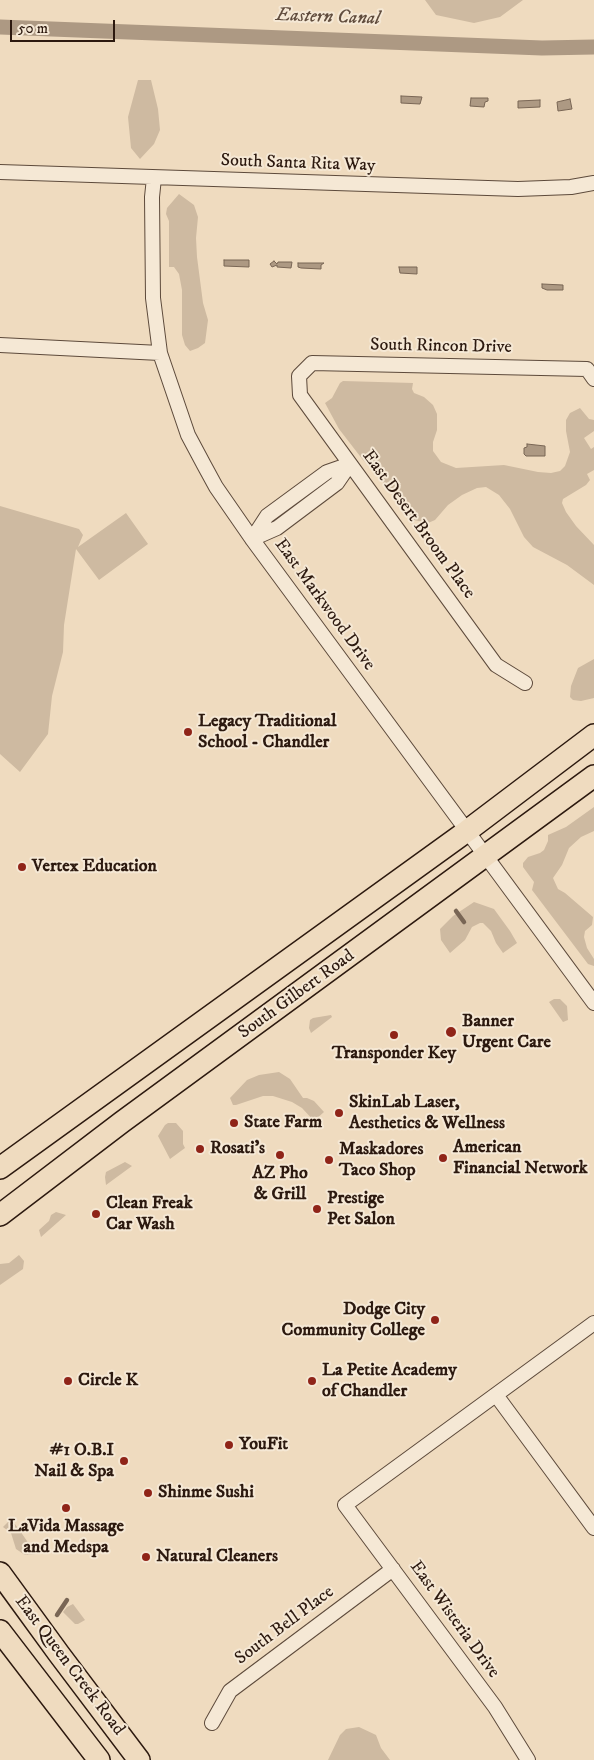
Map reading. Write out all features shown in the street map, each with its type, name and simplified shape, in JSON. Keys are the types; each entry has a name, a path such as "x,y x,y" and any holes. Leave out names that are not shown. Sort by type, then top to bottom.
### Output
{"main road":[{"name":"South Gilbert Road","path":"0,1168 467,831 594,735"},
{"name":"South Gilbert Road","path":"0,1215 122,1122 594,776"},
{"name":"East Queen Creek Road","path":"0,1572 139,1760"},
{"name":"East Queen Creek Road","path":"0,1631 99,1760"},
{"path":"32,1673 59,1654"}],"street":[{"name":"South Santa Rita Way","path":"0,172 518,189 571,188 594,183"},
{"name":"East Markwood Drive","path":"154,178 154,298 160,353 188,435 216,487 252,539 594,1003"},
{"path":"0,345 160,353"},
{"name":"South Rincon Drive","path":"299,376 312,363 591,374"},
{"name":"East Desert Broom Place","path":"299,376 300,395 496,665 526,683"},
{"path":"252,539 277,528 337,483 350,464"},
{"path":"594,1323 496,1395 594,1528"},
{"name":"East Wisteria Drive","path":"496,1395 345,1505 495,1707 528,1760"},
{"name":"South Bell Place","path":"212,1723 230,1691 393,1569"}],"shaded area":[{"path":"425,0 523,0 500,17 474,23 436,15"},
{"path":"138,80 151,80 158,109 160,130 154,144 140,159 131,148 128,117"},
{"path":"401,96 422,97 420,104 401,103"},
{"path":"471,98 488,98 488,101 485,102 484,107 470,106"},
{"path":"570,99 572,109 558,111 557,102"},
{"path":"540,100 540,107 518,108 518,101"},
{"path":"179,194 194,205 198,217 197,257 203,303 208,320 205,343 190,351 185,345 182,335 182,290 179,274 174,267 169,267 169,221 166,214 167,208"},
{"path":"224,260 249,260 249,267 224,266"},
{"path":"274,261 277,264 278,262 292,262 291,268 277,267 277,265 272,267 270,264"},
{"path":"298,263 324,263 321,265 321,269 301,268 298,267"},
{"path":"399,267 417,267 417,274 400,273"},
{"path":"542,284 563,285 563,290 547,290 542,288"},
{"path":"343,381 413,383 412,389 414,393 424,397 433,405 437,414 437,430 433,442 433,451 441,462 456,468 504,465 538,472 551,473 560,471 565,466 570,452 566,420 570,413 580,408 589,419 594,420 594,431 584,438 591,449 594,447 594,470 587,474 590,480 586,485 563,499 562,503 576,526 594,545 594,585 567,565 533,547 524,537 510,509 499,495 486,487 477,488 462,495 448,505 435,520 428,523 409,519 376,472 363,460 339,429 325,403 332,398"},
{"path":"527,444 545,446 545,456 526,456 524,448 527,447"},
{"path":"0,506 79,529 83,535 78,547 126,513 148,544 99,580 76,549 64,625 63,652 52,696 48,734 20,772 0,754"},
{"path":"594,659 594,698 581,701 573,700 570,697 571,686 578,668"},
{"path":"594,807 594,831 581,837 569,848 562,865 553,878 558,889 593,917 592,925 585,931 584,937 587,948 594,959 594,966 588,964 532,890 534,882 523,867 523,863 528,857 544,850 548,841 548,835 566,827"},
{"path":"474,902 494,909 517,943 503,953 491,931 483,923 480,923 472,927 465,940 450,953 441,940 440,929 453,916"},
{"path":"554,999 560,999 567,1006 568,1020 563,1022 549,1002"},
{"path":"331,1015 332,1017 311,1033 309,1028 310,1020"},
{"path":"279,1072 290,1079 303,1098 314,1101 324,1112 314,1121 302,1108 292,1102 273,1096 263,1096 233,1105 230,1098 247,1080 259,1075"},
{"path":"168,1123 176,1123 183,1131 183,1144 185,1148 170,1159 158,1136"},
{"path":"125,1162 132,1166 106,1185 106,1172"},
{"path":"56,1212 66,1215 41,1237 39,1230 49,1221 51,1215"},
{"path":"19,1255 24,1261 23,1269 0,1285 0,1264 9,1263"},
{"path":"11,1519 36,1554 25,1555 16,1549 11,1533 3,1527"},
{"path":"73,1604 85,1620 78,1624 75,1624 63,1612"},
{"path":"359,1727 376,1735 381,1748 390,1760 328,1760 340,1735 346,1729"}],"waterway":[{"name":"Eastern Canal","path":"0,27 542,48 594,47"},
{"path":"456,911 464,922"},
{"path":"57,1615 67,1600"}],"place":[{"name":"Legacy Traditional School - Chandler","path":"188,732"},
{"name":"Vertex Education","path":"22,867"},
{"name":"Banner Urgent Care","path":"451,1032"},
{"name":"Transponder Key","path":"394,1035"},
{"name":"SkinLab Laser, Aesthetics & Wellness","path":"339,1113"},
{"name":"State Farm","path":"234,1123"},
{"name":"Rosati's","path":"200,1149"},
{"name":"AZ Pho & Grill","path":"280,1155"},
{"name":"American Financial Network","path":"443,1158"},
{"name":"Maskadores Taco Shop","path":"329,1160"},
{"name":"Prestige Pet Salon","path":"317,1209"},
{"name":"Clean Freak Car Wash","path":"96,1214"},
{"name":"Dodge City Community College","path":"435,1320"},
{"name":"Circle K","path":"68,1381"},
{"name":"La Petite Academy of Chandler","path":"312,1381"},
{"name":"YouFit","path":"229,1445"},
{"name":"#1 O.B.I Nail & Spa","path":"124,1461"},
{"name":"Shinme Sushi","path":"148,1493"},
{"name":"LaVida Massage and Medspa","path":"66,1508"},
{"name":"Natural Cleaners","path":"146,1557"}]}
